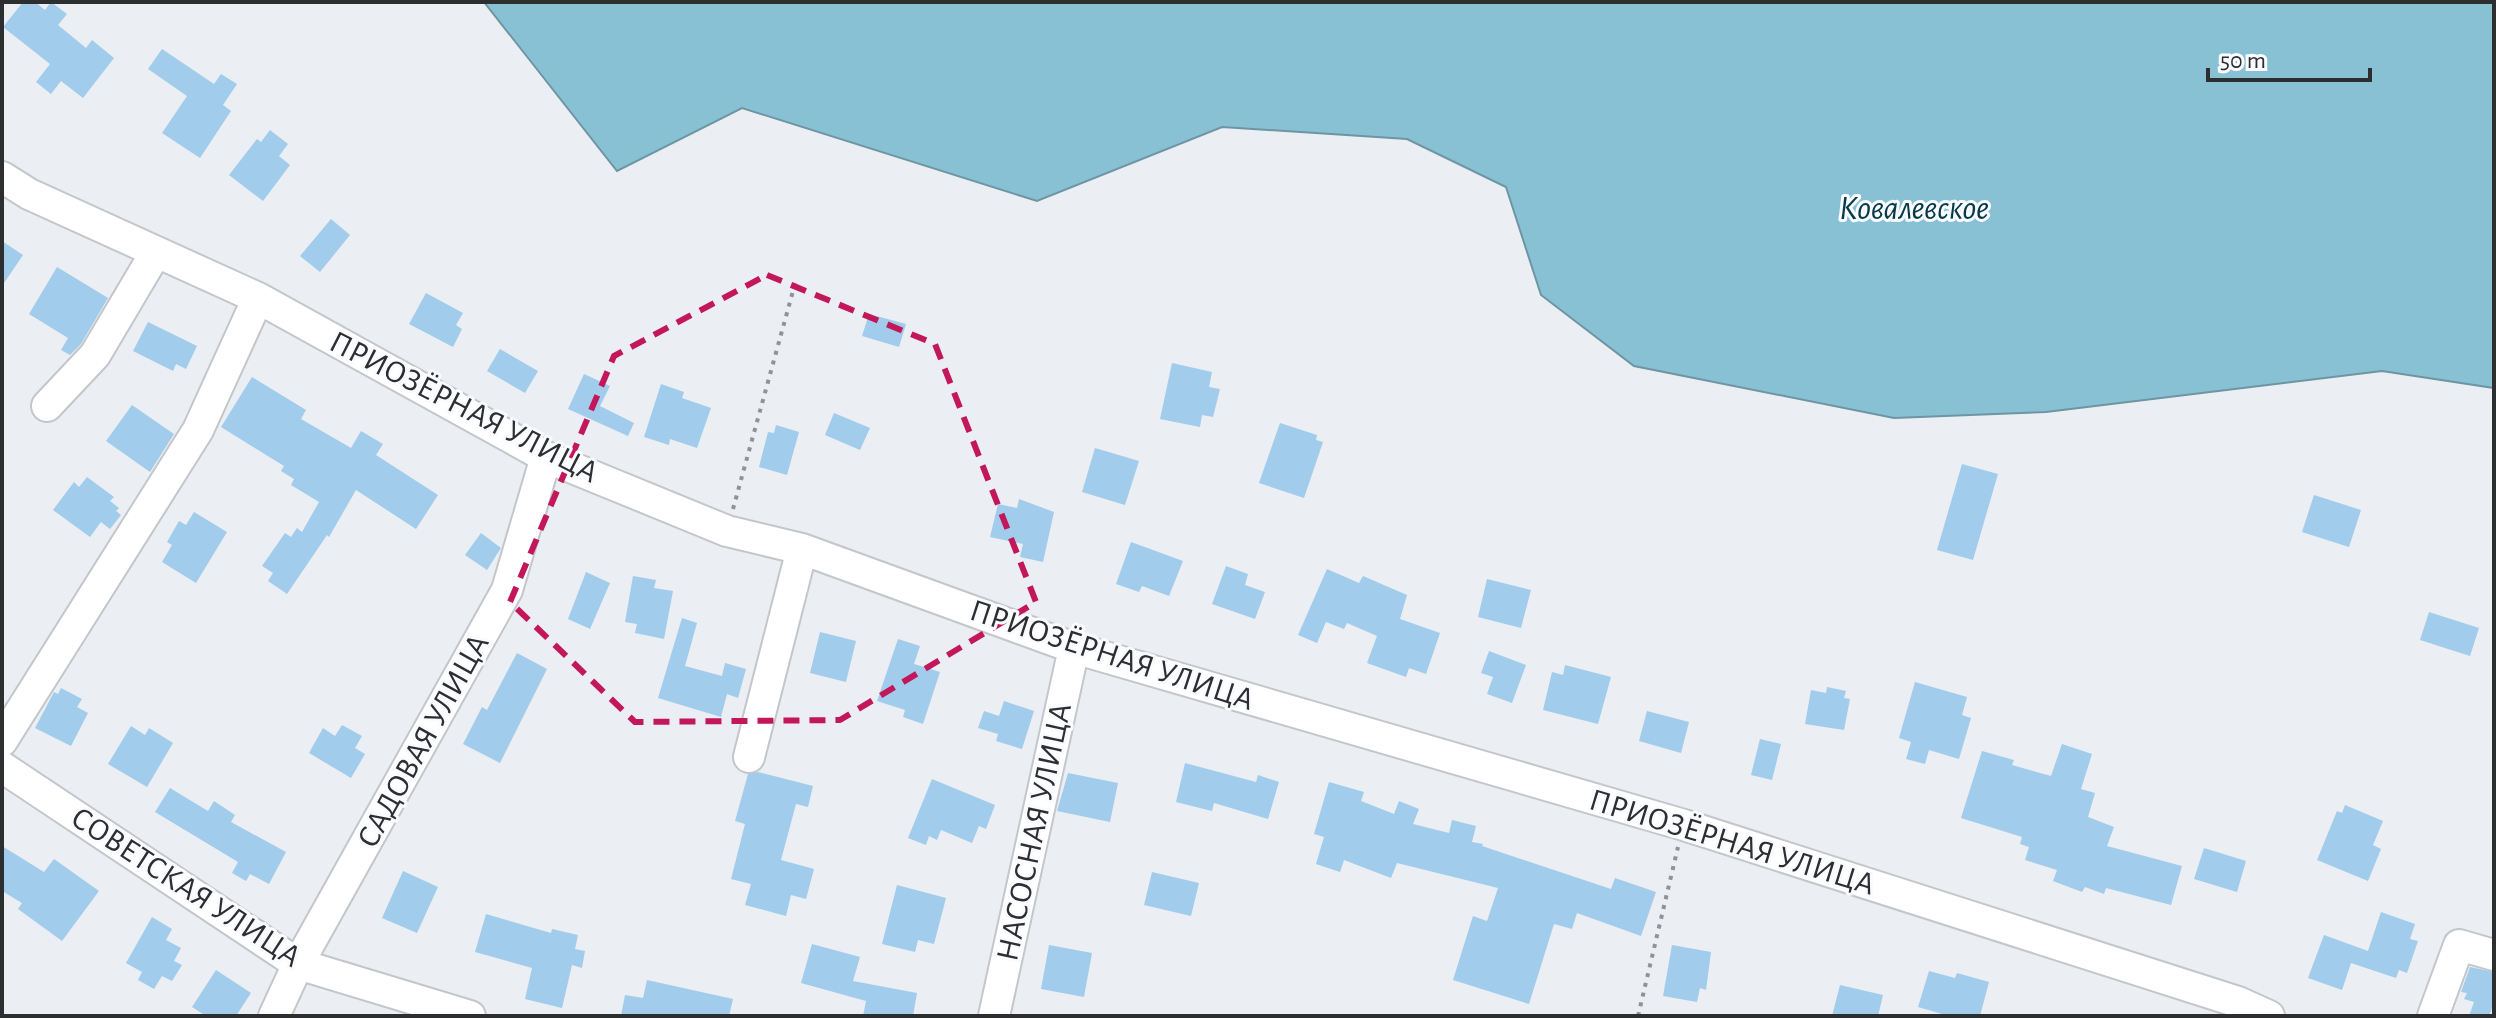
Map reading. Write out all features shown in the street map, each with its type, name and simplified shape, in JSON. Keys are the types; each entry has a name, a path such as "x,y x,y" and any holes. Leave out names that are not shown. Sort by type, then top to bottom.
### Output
{"street":[{"name":"ПРИОЗЁРНАЯ УЛИЦА","path":"2,177 29,194 258,298 546,457 727,531 802,549 1074,648 1684,825 2212,1006 2269,1016"},
{"path":"47,406 95,355 156,252"},
{"path":"2,741 198,430 258,298"},
{"name":"САДОВАЯ УЛИЦА","path":"274,1016 298,964 507,590 546,457"},
{"path":"749,757 802,549"},
{"name":"НАСОСНАЯ УЛИЦА","path":"994,1016 1074,648"},
{"name":"СОВЕТСКАЯ УЛИЦА","path":"2,767 298,964 470,1016"},
{"path":"2433,1016 2459,945 2494,955"}],"path":[{"path":"727,531 796,280"},
{"path":"1638,1016 1684,825"}],"highlighted area":[{"path":"767,275 935,344 1036,602 840,720 635,722 510,602 614,356"}],"water":[{"name":"Ковалевское","path":"484,2 2494,2 2494,388 2382,371 2046,412 1894,418 1634,366 1541,295 1506,187 1407,139 1222,127 1037,201 742,108 617,171"}],"building":[{"path":"23,2 35,2 45,10 51,2 67,14 58,25 86,48 92,40 114,58 83,98 61,81 51,94 36,82 50,64 3,27"},
{"path":"162,49 214,84 221,74 237,84 223,105 231,111 200,158 162,133 187,96 148,69"},
{"path":"270,130 288,144 279,156 290,165 263,201 229,175 257,139 261,142"},
{"path":"331,219 350,235 320,272 300,256"},
{"path":"2,241 23,255 2,286"},
{"path":"57,267 108,298 81,344 70,355 61,350 68,338 29,314"},
{"path":"426,293 463,313 456,325 462,329 453,347 409,324"},
{"path":"869,314 906,324 899,347 862,336"},
{"path":"148,322 197,346 186,369 176,364 173,371 133,351"},
{"path":"500,349 538,371 525,393 487,371"},
{"path":"1172,363 1212,372 1209,387 1220,389 1213,417 1202,415 1200,427 1160,419"},
{"path":"584,374 610,386 600,406 634,423 628,436 568,409"},
{"path":"252,377 306,410 301,419 351,448 361,431 383,444 376,455 438,495 416,529 356,490 329,537 327,535 287,594 268,581 273,573 262,566 285,533 291,537 297,528 302,532 319,502 291,485 294,479 281,471 284,466 221,427"},
{"path":"661,384 684,392 682,398 711,408 697,448 670,439 669,445 644,437"},
{"path":"132,405 174,434 150,472 106,441"},
{"path":"834,413 870,428 860,450 825,435"},
{"path":"1280,423 1317,435 1316,440 1323,442 1304,498 1259,483"},
{"path":"776,425 799,432 787,475 759,467 768,432 774,433"},
{"path":"1095,448 1139,461 1125,505 1082,492"},
{"path":"1962,464 1998,474 1973,560 1937,550"},
{"path":"87,477 114,497 110,501 119,508 116,511 121,515 110,529 101,522 90,537 53,510 74,482 79,487"},
{"path":"2314,495 2361,510 2349,547 2302,532"},
{"path":"1019,499 1054,512 1043,562 1020,557 1023,544 990,537 998,504 1017,508"},
{"path":"194,512 227,532 196,583 162,562 172,545 167,542 179,521 186,525"},
{"path":"481,533 501,548 487,570 465,555"},
{"path":"1131,542 1183,561 1169,596 1142,586 1139,592 1116,584"},
{"path":"1226,566 1248,574 1245,585 1265,592 1255,619 1212,604"},
{"path":"1327,569 1359,583 1363,576 1407,595 1400,619 1440,633 1426,674 1409,668 1406,677 1367,663 1377,636 1347,623 1344,629 1326,622 1317,643 1298,635"},
{"path":"586,572 610,583 590,629 568,619"},
{"path":"633,576 656,580 654,588 673,591 664,639 635,633 637,624 625,622"},
{"path":"1487,579 1531,590 1521,628 1478,617"},
{"path":"2429,612 2479,628 2470,656 2420,640"},
{"path":"682,618 697,623 685,666 722,676 725,663 746,669 738,698 727,694 721,717 658,698"},
{"path":"820,632 856,641 846,682 810,673"},
{"path":"898,639 920,646 914,664 940,672 923,724 903,717 905,710 877,701"},
{"path":"1489,651 1526,665 1512,703 1487,694 1493,677 1481,673"},
{"path":"517,653 547,669 500,763 463,744 482,707 487,710"},
{"path":"1565,665 1611,677 1598,724 1543,710 1552,672 1563,675"},
{"path":"1915,682 1967,697 1962,715 1971,718 1959,759 1929,750 1925,764 1906,759 1911,742 1899,738"},
{"path":"1827,687 1846,691 1844,698 1850,699 1844,730 1805,724 1811,690 1826,693"},
{"path":"61,688 82,699 77,707 88,713 71,746 35,728 54,692 58,694"},
{"path":"1004,701 1034,711 1022,749 996,741 998,734 978,728 984,711 999,716"},
{"path":"1647,711 1689,722 1681,753 1639,741"},
{"path":"342,725 362,736 355,748 365,754 351,778 309,753 323,728 335,736"},
{"path":"131,726 145,735 149,728 173,743 147,787 108,764"},
{"path":"1760,739 1781,744 1772,780 1751,775"},
{"path":"2062,744 2092,754 2081,789 2095,793 2088,817 2114,827 2107,846 2182,866 2171,905 2106,888 2104,894 2085,887 2082,892 2053,881 2057,870 2025,860 2029,847 2020,844 2022,837 1961,818 1982,751 2014,760 2012,765 2051,776"},
{"path":"1185,763 1256,782 1258,775 1279,782 1268,819 1214,803 1212,811 1176,802"},
{"path":"758,772 813,786 808,807 796,804 781,860 814,869 806,899 791,895 786,916 745,905 751,884 731,879 745,824 735,821 748,774"},
{"path":"1068,773 1118,783 1110,822 1057,811"},
{"path":"932,779 995,805 986,829 979,826 972,843 941,830 937,840 929,836 926,845 908,838"},
{"path":"1329,782 1364,792 1361,801 1394,814 1399,801 1419,809 1413,824 1449,833 1452,820 1476,826 1472,842 1482,846 1611,889 1615,878 1656,892 1641,936 1577,913 1572,929 1554,924 1529,1004 1453,980 1473,916 1487,921 1498,888 1397,863 1391,878 1344,860 1340,872 1316,864 1324,837 1314,834"},
{"path":"170,788 208,811 214,801 235,815 231,822 286,852 269,884 250,874 246,881 232,873 238,862 155,812"},
{"path":"2345,805 2383,821 2373,845 2381,849 2368,881 2317,860 2337,811 2342,813"},
{"path":"2,846 44,872 54,859 99,891 62,941 18,909 22,903 2,891"},
{"path":"2204,848 2246,861 2237,892 2194,879"},
{"path":"403,871 438,887 417,933 382,918"},
{"path":"1152,872 1199,883 1191,916 1144,905"},
{"path":"897,885 946,898 934,944 918,940 915,952 882,944"},
{"path":"2381,912 2415,924 2410,939 2418,941 2407,973 2399,970 2396,978 2351,963 2342,990 2308,978 2324,935 2368,951"},
{"path":"486,914 551,933 552,929 578,935 575,949 585,951 582,968 572,965 562,1008 525,999 532,968 475,952"},
{"path":"152,917 172,929 166,940 181,948 174,961 182,965 172,981 162,976 154,989 138,980 142,972 126,963"},
{"path":"812,944 860,957 853,981 917,993 913,1016 863,1016 866,1001 801,983"},
{"path":"1049,945 1092,953 1084,997 1041,989"},
{"path":"1672,945 1711,952 1706,990 1700,988 1697,1002 1663,996"},
{"path":"2470,967 2494,972 2494,1003 2489,1016 2469,1016 2474,1002 2464,999 2467,993 2461,992"},
{"path":"216,970 251,993 236,1016 206,1016 192,1007"},
{"path":"1929,971 1955,978 1957,973 1989,982 1980,1016 1949,1016 1918,1007"},
{"path":"647,980 733,999 729,1016 621,1016 625,995 643,998"},
{"path":"1840,985 1883,995 1878,1016 1832,1016"}]}
